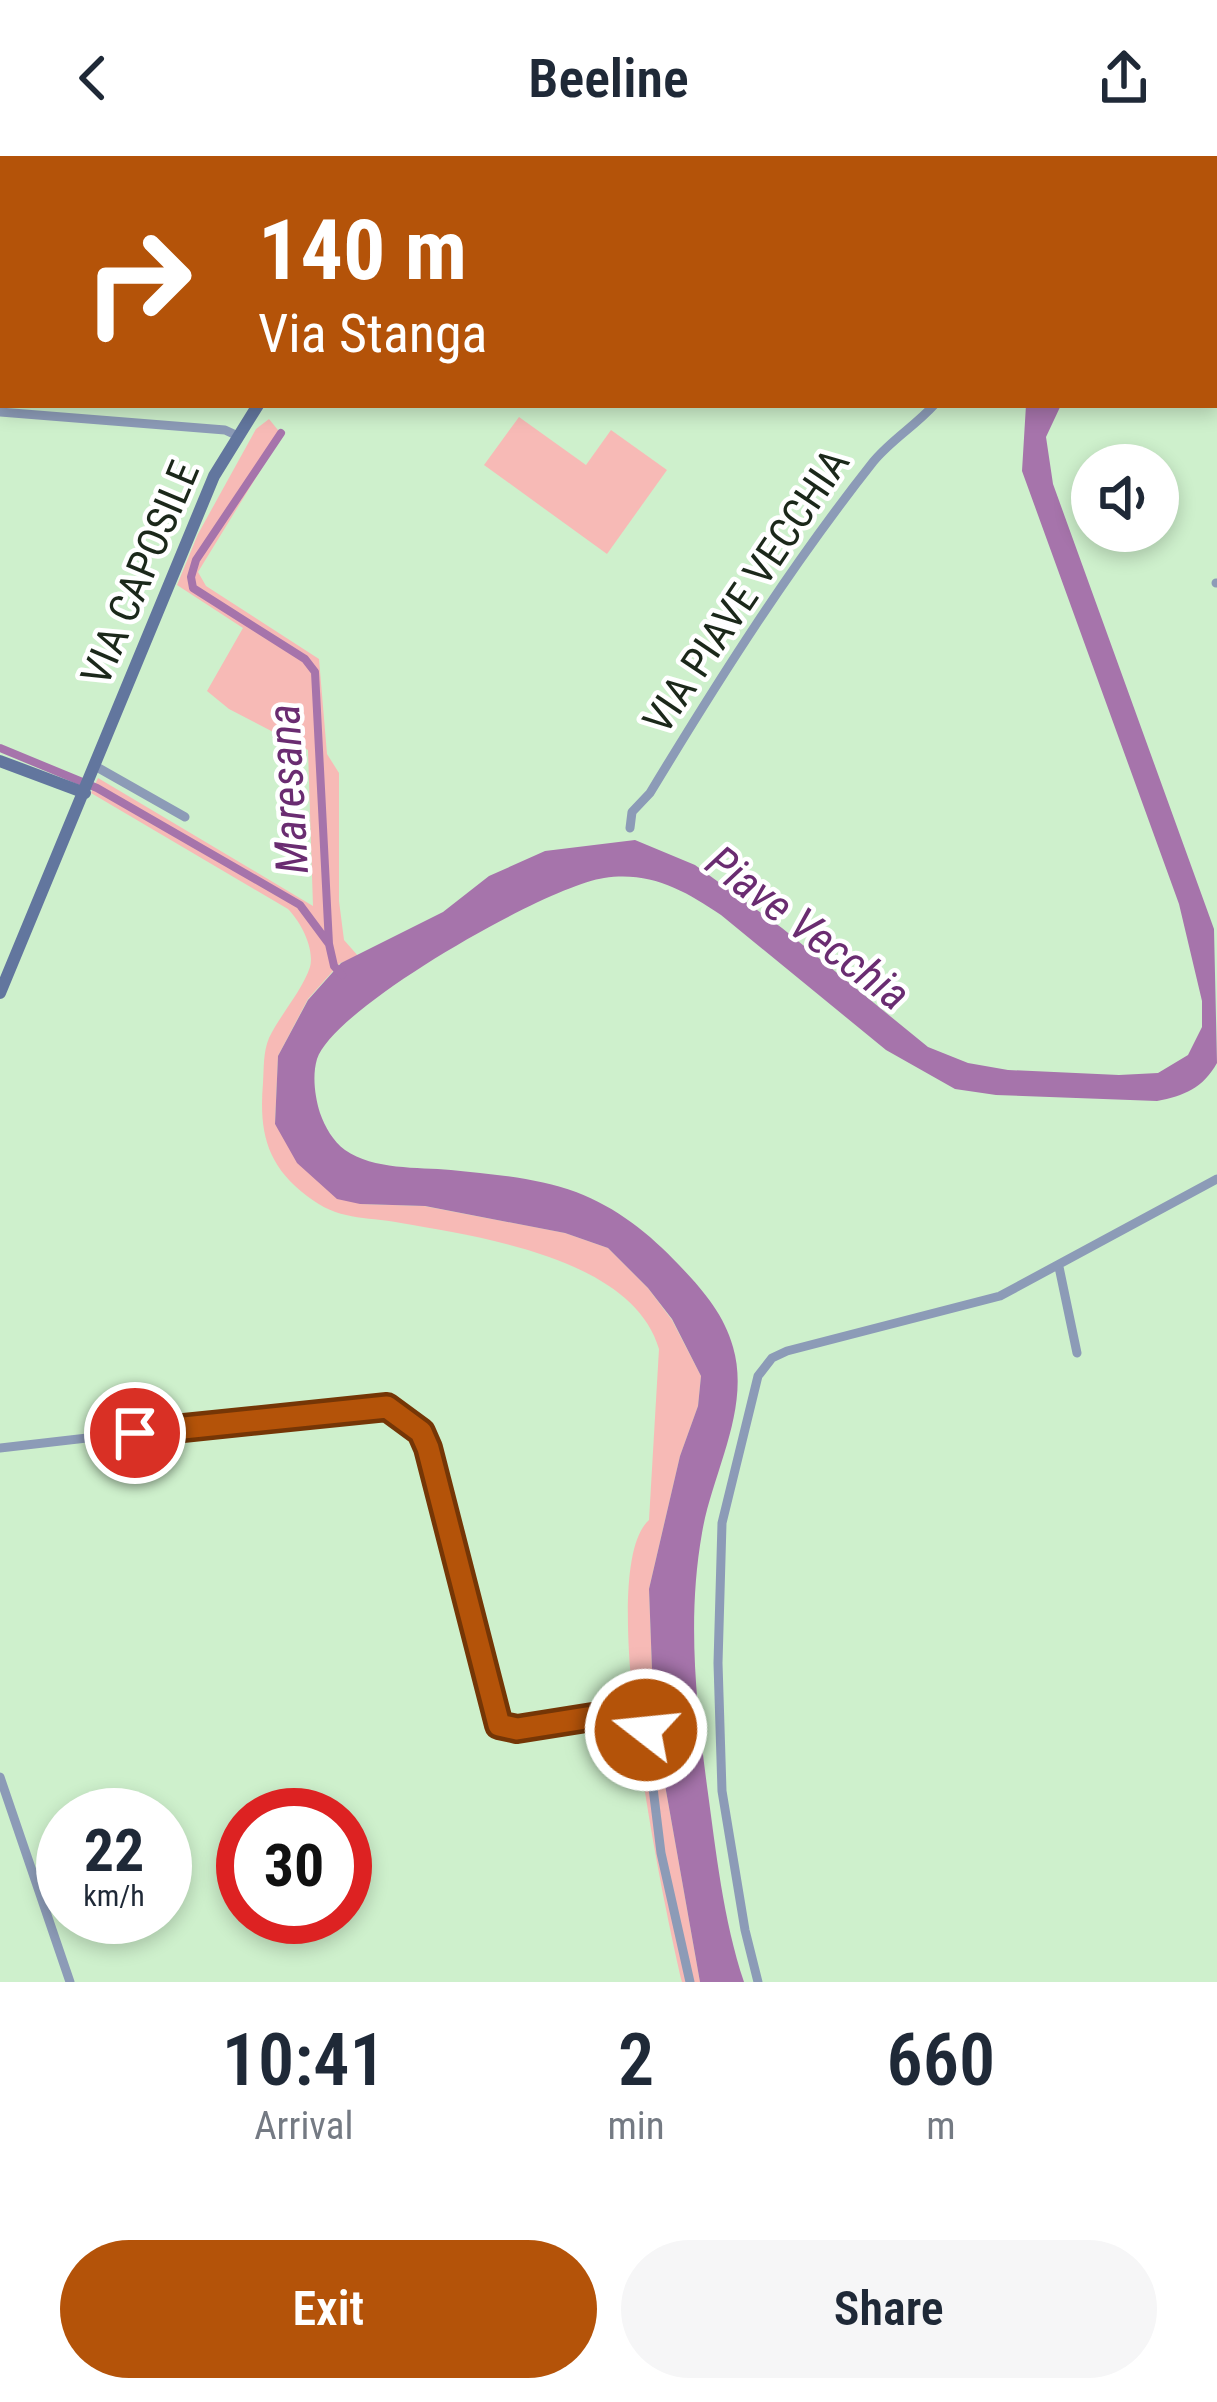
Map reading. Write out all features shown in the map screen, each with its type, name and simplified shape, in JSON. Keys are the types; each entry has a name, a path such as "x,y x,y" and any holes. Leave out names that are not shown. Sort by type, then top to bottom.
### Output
{"street":[{"name":"VIA CAPOSILE","path":"0,994 214,476 258,408"},
{"name":"VIA PIAVE VECCHIA","path":"630,828 632,812 650,793 748,633 874,462 930,408"},
{"path":"0,412 225,430 238,436"},
{"path":"0,761 89,780 185,817"},
{"path":"758,1982 722,1791 718,1663 722,1522 758,1376 772,1358 787,1351 976,1304 1059,1267 1217,1179"},
{"path":"1059,1267 1077,1353"},
{"path":"0,1448 373,1406 387,1407 406,1419 421,1432 428,1448 499,1725 517,1729 624,1712 637,1714 645,1723 661,1853 690,1982"},
{"path":"0,1777 70,1982"}],"shaded area":[{"path":"1026,408 1060,408 1046,437 1053,484 1071,534 1071,552 1078,552 1214,929 1217,1063 1206,1079 1184,1093 1157,1101 955,1089 886,1050 721,915 680,890 636,877 604,878 576,886 493,925 361,1010 317,1059 320,1113 345,1150 382,1164 514,1177 591,1198 632,1222 668,1254 696,1283 729,1335 737,1394 702,1533 695,1660 717,1860 744,1982 700,1982 654,1723 649,1589 680,1456 698,1406 701,1376 672,1319 608,1248 565,1233 425,1206 337,1199 297,1163 275,1124 278,1056 308,1000 341,963 443,912 489,876 545,851 635,840 695,865 782,928 928,1047 968,1063 1008,1070 1158,1073 1188,1055 1202,1027 1202,1001 1179,904 1022,471"},
{"path":"519,417 586,465 611,430 667,470 607,554 484,465"},
{"path":"269,419 282,435 198,572 206,586 319,659 327,754 339,773 339,901 344,940 359,957 340,963 308,999 278,1056 275,1124 360,1204 424,1206 565,1233 608,1248 672,1320 701,1376 698,1406 680,1456 649,1589 654,1723 700,1982 682,1982 673,1943 649,1816 630,1668 628,1603 634,1551 649,1520 659,1349 644,1318 619,1293 551,1258 472,1236 341,1214 293,1184 268,1146 262,1100 267,1043 310,967 302,928 288,909 91,793 98,778 313,906 308,750 229,709 207,691 243,628 177,585 198,534 256,429"}],"waterway":[{"name":"Maresana","path":"281,433 196,560 191,577 193,588 305,659 315,672 329,944"},
{"path":"0,748 97,788 300,905 329,944 334,966 342,975"}],"route":[{"path":"135,1433 387,1407 421,1432 428,1448 499,1725 517,1729 624,1712 641,1717 646,1730"}],"water label":[{"name":"Piave Vecchia","path":"808,928"}]}
